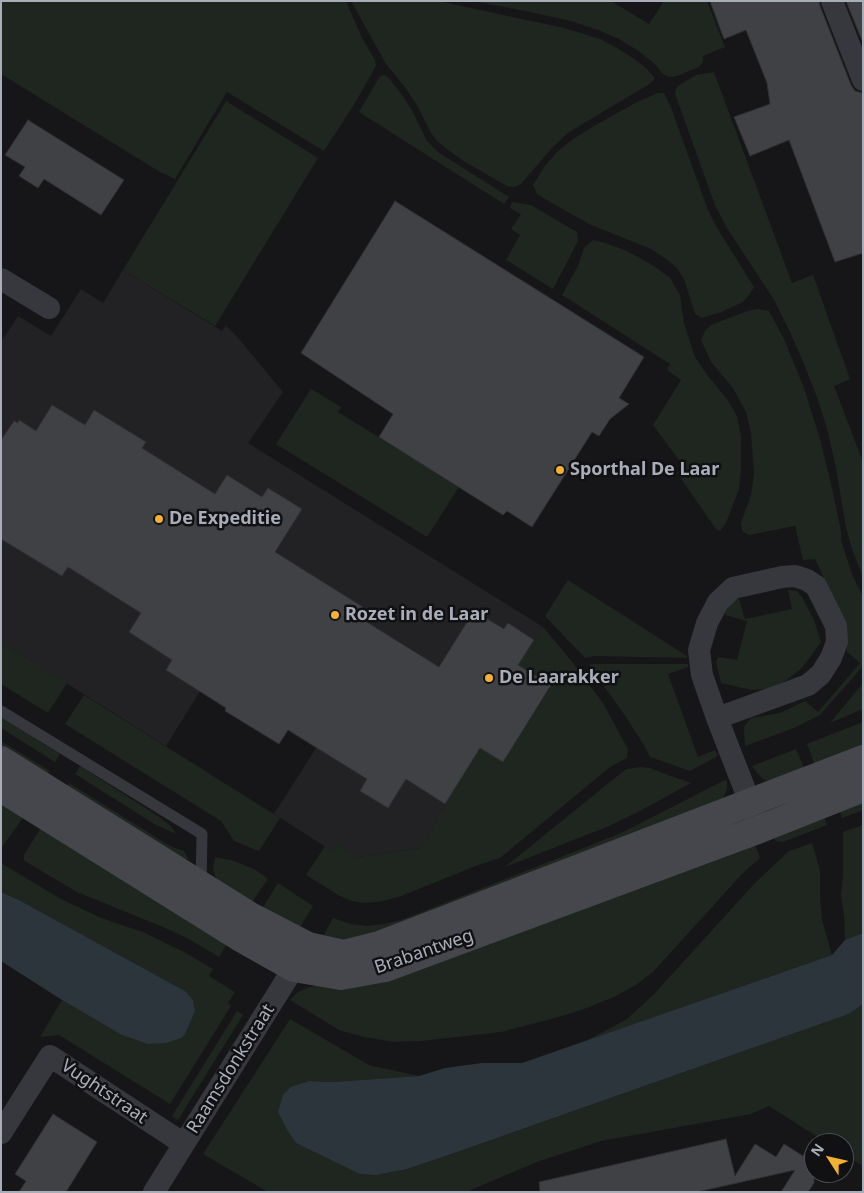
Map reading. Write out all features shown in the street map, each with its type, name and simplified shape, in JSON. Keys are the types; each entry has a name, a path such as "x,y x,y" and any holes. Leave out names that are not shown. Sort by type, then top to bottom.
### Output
{"street":[{"path":"832,1 863,80"},
{"path":"1,279 49,308"},
{"path":"717,718 808,685 822,674 837,642 836,626 816,586 807,580 795,576 733,588 718,602 707,623 699,650 702,675 717,718 760,829"},
{"name":"Brabantweg","path":"301,957 343,954 379,945 863,759"},
{"name":"Brabantweg","path":"1,760 194,895"},
{"name":"Brabantweg","path":"1,788 194,895 252,917 301,957 341,976 385,968 760,829 863,788"},
{"name":"Raamsdonkstraat","path":"154,1192 301,957"},
{"name":"Vughtstraat","path":"1,1133 50,1056 184,1144"}],"lane":[{"path":"1,711 202,834 194,895"}],"shaded area":[{"path":"1,1 346,1 362,38 375,60 376,66 324,151 227,92 175,179 160,172 1,74"},
{"path":"351,1 438,1 564,28 600,39 617,48 646,68 654,77 654,80 568,133 552,148 521,184 514,187 507,186 465,162 437,141 418,107 386,64"},
{"path":"473,1 611,1 649,24 664,1 707,1 725,47 703,56 703,62 699,67 677,76 669,77 663,74 655,64 637,50 601,31 571,21"},
{"path":"714,72 792,283 813,275 850,379 834,386 863,462 863,577 846,527 827,429 804,364 774,300 727,228 715,205 675,94 678,86 696,75"},
{"path":"384,75 389,78 412,110 427,141 438,152 509,197 504,204 359,112 380,76"},
{"path":"658,93 664,93 670,105 708,210 754,287 743,302 702,318 695,314 684,279 677,268 666,259 651,249 591,225 537,194 533,185 544,167 558,151 573,139 637,102"},
{"path":"226,101 318,158 215,326 123,270"},
{"path":"512,202 531,205 577,232 578,241 553,289 506,260 520,235 511,229 521,214 510,208"},
{"path":"593,240 625,250 654,266 670,278 680,295 684,323 695,357 727,399 737,416 741,436 739,489 726,523 720,531 716,529 677,473 684,467 653,425 681,380 667,370 670,364 562,295 578,266 584,248"},
{"name":"De Expeditie","path":"123,270 222,331 226,325 283,392 248,443 543,627 519,665 551,685 503,762 480,749 445,804 421,848 358,857 337,844 332,851 274,814 334,720 444,670 357,616 363,607 302,569 217,664 166,746 1,642 1,342 18,316 51,336 81,289 103,303"},
{"path":"758,309 769,311 784,339 804,388 820,439 841,531 841,540 852,574 863,597 863,666 820,715 794,728 745,746 744,727 751,718 780,713 805,701 818,712 860,663 847,652 846,625 815,559 803,560 795,526 749,535 742,531 741,523 751,495 754,474 751,432 746,412 733,388 711,362 701,340 705,331 711,325 747,311"},
{"path":"311,389 341,407 338,412 459,487 427,537 276,444"},
{"path":"568,580 687,656 687,658 595,656 585,658 545,616"},
{"path":"788,590 797,591 802,597 814,620 821,642 802,668 776,688 751,690 721,683 716,662 718,657 737,660 747,621 725,615 725,610 731,602 739,599 745,619 792,609"},
{"path":"543,627 603,703 628,749 627,758 610,767 500,858 401,896 376,902 352,901 340,896 306,875 325,846 332,851 337,843 358,857 421,848 445,804 480,748 503,762 551,686 518,665"},
{"path":"1,642 67,683 48,713 1,684"},
{"path":"688,664 688,667 668,674 698,757 715,750 718,756 690,771 650,757 626,717 589,665"},
{"path":"863,683 863,709 830,723"},
{"path":"84,695 280,818 259,851 234,841 221,821 65,724"},
{"path":"1,717 60,754 55,762 1,728"},
{"path":"863,722 863,744 816,768 807,744"},
{"path":"1,741 50,771 47,774 1,751"},
{"path":"796,749 806,772 768,781 763,779 752,766"},
{"path":"80,766 155,814 171,826 176,834 156,825 75,774"},
{"path":"641,767 691,783 609,826 505,867 621,773 627,769"},
{"path":"725,780 727,781 727,789 722,802 362,942 321,940 333,918 350,924 367,926 401,920 621,833"},
{"path":"69,783 170,846 184,851 188,858 185,860 65,790"},
{"path":"863,794 863,810 842,818 837,804"},
{"path":"1,799 25,815 2,847 1,847"},
{"path":"822,811 827,825 783,842 774,839 771,830"},
{"path":"43,824 229,941 219,957 187,938 163,927 77,892 24,860 24,855"},
{"path":"863,825 863,933 845,940 841,896 843,832"},
{"path":"752,837 760,858 742,874 653,972 636,985 616,996 584,1009 501,1032 421,1041 394,1042 364,1037 339,1030 290,1000 298,992 307,988"},
{"path":"812,843 820,870 822,920 832,955 586,1041 627,1019 654,994 755,883 789,851"},
{"path":"215,857 244,865 256,870 268,879 250,905 216,879 213,869"},
{"path":"1,863 61,899 99,917 145,933 184,952 213,969 209,976 235,992 228,1003 231,1006 170,1104 59,1035 40,1037 62,1000 120,1034 195,1011 192,1000 185,991 1,892"},
{"path":"278,883 313,906 298,931 260,912"},
{"path":"1,892 185,991 193,1000 195,1011 185,1034 181,1038 166,1043 148,1044 120,1034 1,961"},
{"path":"863,933 863,1004 849,1014 407,1169 377,1175 360,1174 296,1143 278,1112 283,1095 291,1087 309,1081 333,1082 419,1076 445,1068 482,1063 522,1063 832,955 845,940"},
{"path":"863,1004 863,1166 854,1160 854,1133 811,1133 769,1106 751,1114 601,1141 537,1162 466,1192 268,1192 203,1154 290,1019 369,1065 419,1076 333,1082 309,1081 377,1175 407,1169 440,1158 849,1014"},
{"path":"237,1011 243,1015 178,1120 172,1116"}],"building":[{"path":"710,1 819,1 851,85 855,91 863,93 863,253 835,262 789,140 750,156 734,117 770,104 767,83 746,30 724,39"},
{"path":"846,1 863,1 863,43"},
{"path":"28,120 124,180 101,215 44,179 38,188 19,176 25,167 5,155"},
{"path":"395,201 644,357 619,398 629,404 610,419 599,436 592,432 532,527 507,511 503,515 379,437 393,414 301,353"},
{"path":"52,405 85,425 94,410 146,442 142,448 215,494 227,475 262,497 268,488 302,509 275,552 363,607 357,616 439,667 474,611 504,629 508,623 534,640 518,665 551,685 503,762 480,748 445,804 406,779 388,808 360,791 367,779 288,730 279,744 225,711 226,708 166,670 172,660 129,632 141,613 68,567 62,576 1,539 1,440 14,421 18,423 19,420 36,431"},
{"path":"53,1114 97,1142 66,1192 19,1192 26,1181 15,1174"},
{"path":"726,1139 735,1176 755,1144 776,1157 784,1144 803,1156 804,1154 804,1183 814,1183 808,1192 781,1192 795,1170 697,1192 540,1192 539,1182"}],"place":[{"name":"Sporthal De Laar","path":"560,470"},
{"name":"De Expeditie","path":"159,519"},
{"name":"Rozet in de Laar","path":"335,615"},
{"name":"De Laarakker","path":"489,678"}]}
